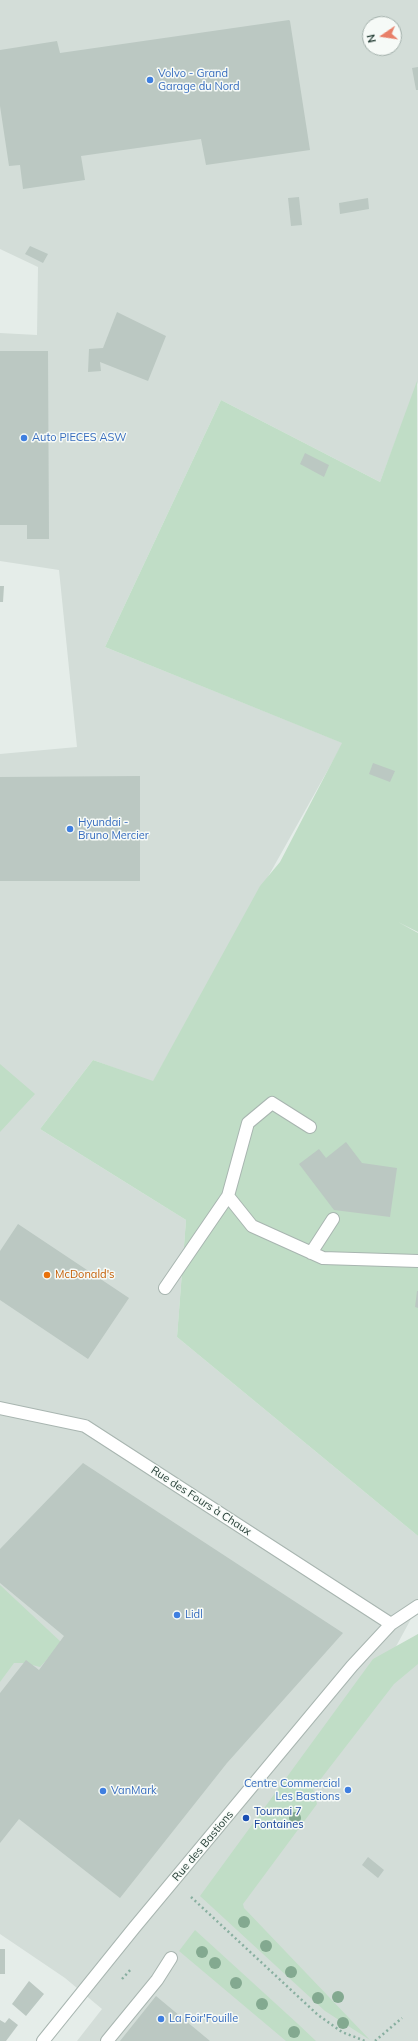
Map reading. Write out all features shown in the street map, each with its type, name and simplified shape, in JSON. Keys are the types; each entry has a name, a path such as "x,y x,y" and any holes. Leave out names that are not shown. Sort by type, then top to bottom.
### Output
{"street":[{"path":"165,1288 228,1196 248,1123 272,1103 310,1128"},
{"path":"228,1196 252,1226 323,1258 418,1261"},
{"path":"311,1253 333,1219"},
{"name":"Rue des Fours à Chaux","path":"0,1408 85,1426 391,1624"},
{"name":"Rue des Bastions","path":"43,2041 134,1928 352,1666 391,1624 418,1606"},
{"path":"107,2041 157,1980 171,1958"}],"path":[{"path":"192,1897 318,2015 342,2032 365,2041"},
{"path":"375,2041 402,2018"}],"shaded area":[{"path":"0,0 418,0 418,382 380,482 221,400 105,647 343,743 153,1082 93,1060 40,1129 186,1220 177,1337 418,1536 418,1606 393,1652 418,1634 418,2041 77,2041 102,2009 65,1978 0,1934 0,754 77,747 59,570 0,561 0,333 37,335 38,267 0,249"}],"green space":[{"path":"417,381 418,932 398,922 418,933 418,1536 177,1337 186,1220 40,1129 93,1060 153,1081 260,886 280,862 342,743 105,647 221,400 380,482"},
{"path":"0,1064 35,1094 0,1132"},
{"path":"0,1585 62,1643 40,1667 25,1663 14,1663 0,1682"},
{"path":"418,1634 418,1664 394,1684 313,1789 317,1804 243,1904 244,1908 370,2040 325,2011 200,1896 373,1659"},
{"path":"195,1930 316,2041 286,2041 179,1951"}],"building":[{"name":"Volvo - Grand Garage du Nord","path":"289,20 310,150 206,165 201,139 81,156 85,180 23,189 20,165 9,166 0,106 0,50 57,41 60,53"},
{"path":"418,67 418,90 416,90 412,68"},
{"path":"299,197 302,225 291,226 288,198"},
{"path":"368,198 369,209 340,214 339,203"},
{"path":"30,246 48,254 43,263 25,254"},
{"path":"117,312 166,336 148,381 100,362 101,371 88,372 89,349 103,348"},
{"name":"Auto PIECES ASW","path":"0,351 48,351 49,539 27,539 27,525 0,525"},
{"path":"305,453 329,465 324,477 300,464"},
{"path":"0,586 4,586 3,602 0,602"},
{"path":"373,763 395,771 390,782 369,774"},
{"name":"Hyundai - Bruno Mercier","path":"140,776 140,881 0,881 0,777"},
{"path":"346,1142 362,1163 397,1168 390,1217 334,1210 299,1164 319,1149 326,1158"},
{"name":"McDonald's","path":"18,1224 129,1298 88,1359 0,1300 0,1251"},
{"path":"418,1291 418,1308 415,1307"},
{"path":"83,1463 343,1633 227,1763 120,1898 19,1819 0,1843 0,1693 26,1660 39,1670 64,1636 0,1583 0,1549"},
{"path":"368,1857 384,1870 378,1878 362,1865"},
{"path":"0,1949 5,1949 5,1974 0,1974"},
{"path":"29,1981 44,1994 26,2016 12,2004"},
{"name":"La Foir'Fouille","path":"156,1996 210,2041 120,2041"},
{"path":"9,2018 18,2025 6,2041 0,2041 0,2020 5,2023"}],"place":[{"name":"Volvo - Grand Garage du Nord","path":"150,80"},
{"name":"Auto PIECES ASW","path":"24,438"},
{"name":"Hyundai - Bruno Mercier","path":"70,829"},
{"name":"McDonald's","path":"47,1275"},
{"name":"Lidl","path":"177,1615"},
{"name":"Centre Commercial Les Bastions","path":"348,1790"},
{"name":"VanMark","path":"103,1791"},
{"name":"Tournai 7 Fontaines","path":"246,1818"},
{"name":"La Foir'Fouille","path":"161,2019"}]}
